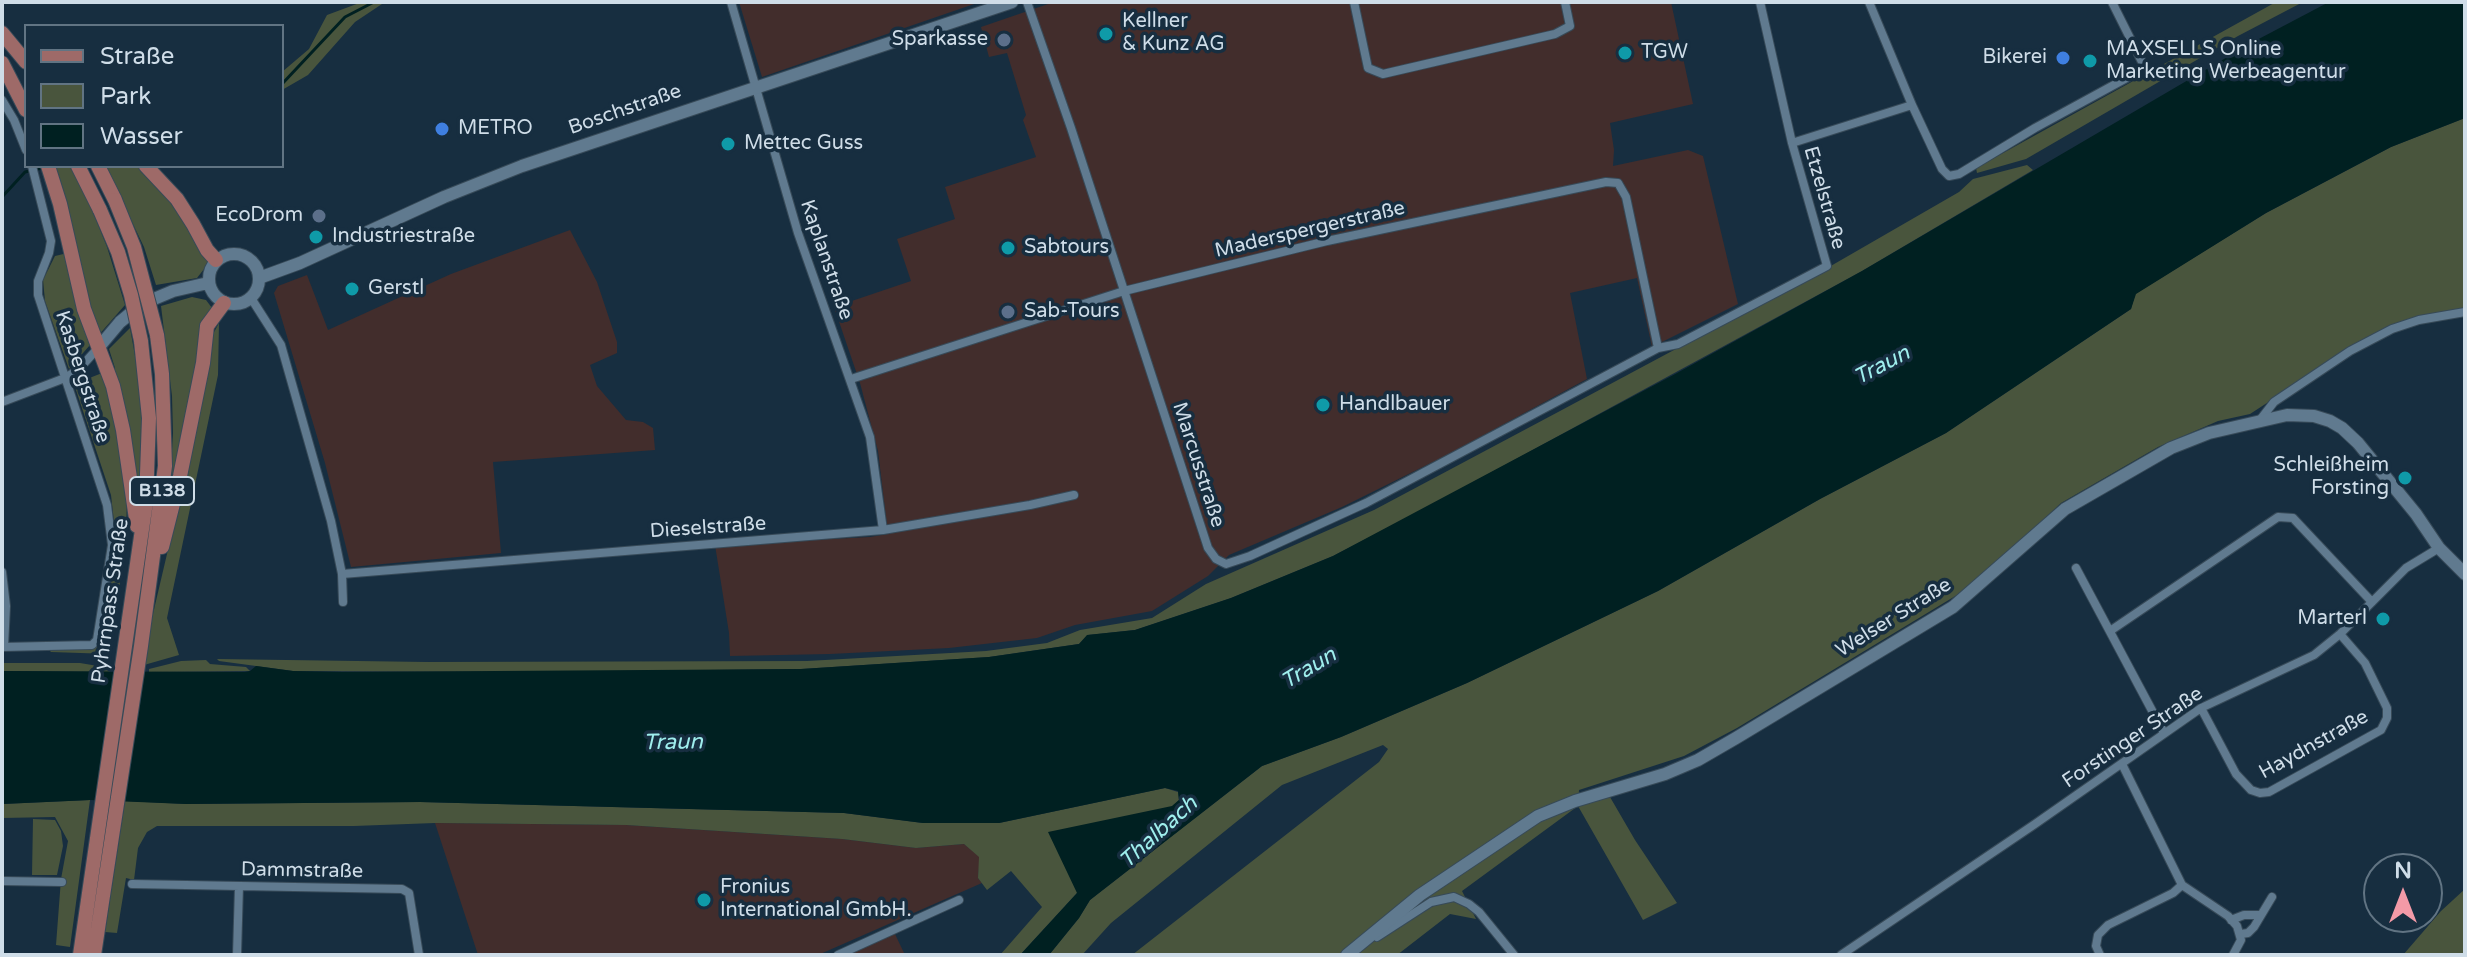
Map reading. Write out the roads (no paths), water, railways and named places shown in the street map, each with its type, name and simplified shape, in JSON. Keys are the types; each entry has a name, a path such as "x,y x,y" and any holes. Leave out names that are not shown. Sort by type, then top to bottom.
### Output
{"main road":[{"name":"Boschstraße","path":"259,278 308,260 444,197 522,166 1012,2"},
{"path":"5,36 24,57"},
{"path":"2,62 24,87"},
{"path":"2,62 24,106"},
{"path":"49,168 84,309 113,386 140,540"},
{"name":"Pyhrnpass Straße","path":"79,168 118,252 131,295 141,341 149,418 146,502 125,642 94,955"},
{"name":"Pyhrnpass Straße","path":"80,955 141,646 165,466 157,335 134,247 99,168"},
{"path":"148,168 177,199 216,260"},
{"path":"235,253 245,256 257,269 259,278 251,298 234,305 224,303 211,292 208,283 208,274 216,260 235,253"},
{"path":"99,347 120,322 142,304 173,291 208,283"},
{"path":"144,613 180,476 203,363 207,326 224,303"},
{"name":"Welser Straße","path":"1347,955 1420,895 1538,816 1698,760 1953,607 2047,523 2086,496 2191,439 2287,415 2330,421 2358,443 2416,514 2439,548 2465,574"}],"street":[{"name":"Kaplanstraße","path":"731,2 798,233 870,437 883,530"},
{"name":"Marcusstraße","path":"1027,2 1208,548 1216,559 1226,564 1250,556 1366,503 1658,348"},
{"path":"1354,2 1368,68 1383,74 1555,34 1570,26 1565,2"},
{"name":"Etzelstraße","path":"1658,348 1678,344 1827,266 1792,143 1760,2"},
{"path":"1869,2 1912,105 1942,169 1949,176 1959,174 2145,68 2112,2"},
{"path":"2,100 24,145"},
{"path":"1792,143 1912,105"},
{"name":"Kasbergstraße","path":"3,647 92,645 97,640 112,545 107,505 38,295 38,281 51,241 33,168"},
{"name":"Maderspergerstraße","path":"851,379 1124,291 1327,241 1606,182 1618,183 1626,197 1658,348"},
{"path":"251,298 281,345 331,521 342,574 343,602"},
{"path":"2260,420 2274,402 2350,351 2392,329 2419,320 2465,312"},
{"path":"2,402 65,378 79,369 99,347"},
{"path":"1167,465 1179,460"},
{"name":"Dieselstraße","path":"342,574 883,530 1074,495"},
{"path":"2110,631 2278,517 2293,518 2372,602"},
{"name":"Forstinger Straße","path":"1841,955 2201,708 2314,655 2340,634 2406,568 2439,548"},
{"path":"2076,568 2164,733"},
{"path":"2,572 6,606 3,647"},
{"name":"Haydnstraße","path":"2201,708 2236,774 2251,790 2269,792 2381,730 2387,718 2387,708 2365,663 2340,634"},
{"path":"2122,764 2182,885 2231,920 2241,934 2240,944 2233,955"},
{"path":"2,881 62,882"},
{"name":"Dammstraße","path":"132,884 402,889 409,893 419,955"},
{"path":"2100,955 2096,946 2098,935 2108,925 2173,893 2182,885"},
{"path":"237,955 239,886"},
{"path":"1361,941 1377,937 1431,902 1454,897 1479,912 1514,955"},
{"path":"2241,934 2248,933 2254,927 2272,897"},
{"path":"838,955 959,900"},
{"path":"2231,920 2244,915 2259,915"}],"water":[{"path":"2329,2 2465,2 2465,118 2391,147 2266,213 2136,294 2131,309 1946,433 1820,499 1658,591 1467,683 1341,737 1262,766 1090,900 1049,955 1020,955 1077,893 1048,832 1172,806 1179,800 1178,791 1165,788 999,823 923,823 844,813 420,802 186,804 90,800 2,804 2,671 245,672 256,666 293,671 343,672 801,669 989,657 1079,644 1087,635 1135,630 1231,598 1333,556 1677,373 1862,271 2253,42"}],"waterway":[{"path":"284,82 345,17 374,2"},
{"path":"2,197 25,172 42,168"}],"place":[{"name":"Kellner & Kunz AG","path":"1106,34"},
{"name":"Sparkasse","path":"1004,40"},
{"name":"TGW","path":"1625,53"},
{"name":"Bikerei","path":"2063,58"},
{"name":"MAXSELLS Online Marketing Werbeagentur","path":"2090,61"},
{"name":"METRO","path":"442,129"},
{"name":"Mettec Guss","path":"728,144"},
{"name":"EcoDrom","path":"319,216"},
{"name":"Industriestraße","path":"316,237"},
{"name":"Sabtours","path":"1008,248"},
{"name":"Gerstl","path":"352,289"},
{"name":"Sab-Tours","path":"1008,312"},
{"name":"Handlbauer","path":"1323,405"},
{"name":"Schleißheim Forsting","path":"2405,478"},
{"name":"Marterl","path":"2383,619"},
{"name":"Fronius International GmbH.","path":"704,900"}],"water label":[{"name":"Traun","path":"1882,366"},
{"name":"Traun","path":"1309,669"},
{"name":"Traun","path":"673,743"},
{"name":"Thalbach","path":"1159,833"}]}
